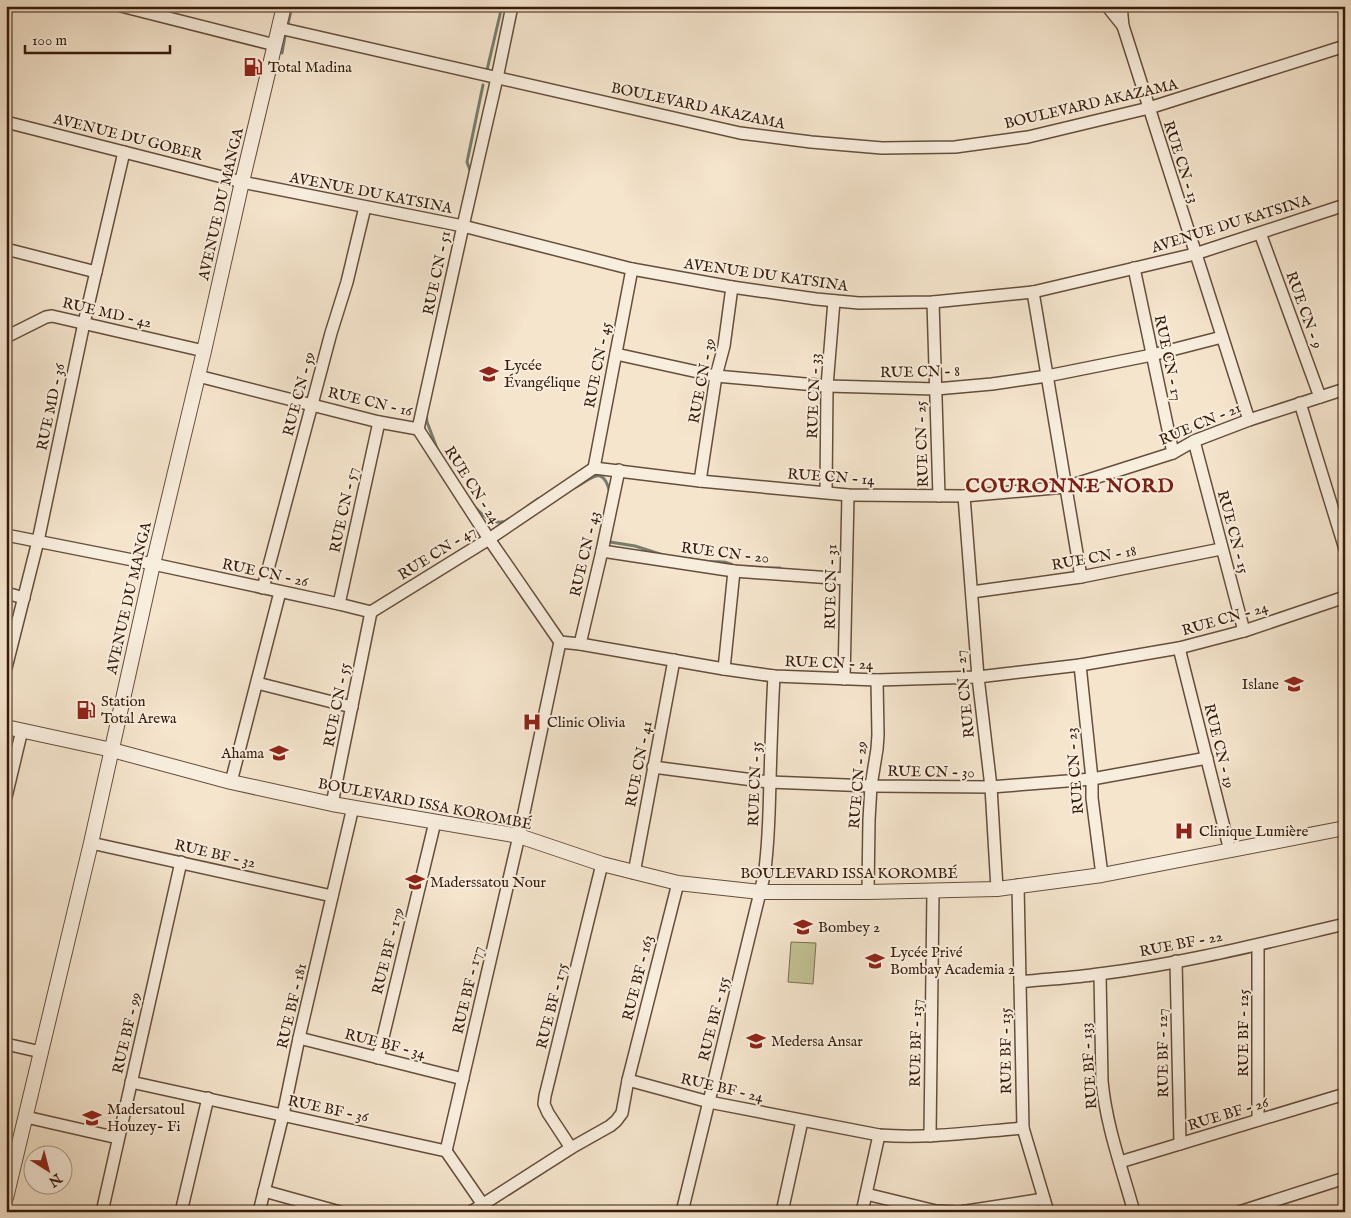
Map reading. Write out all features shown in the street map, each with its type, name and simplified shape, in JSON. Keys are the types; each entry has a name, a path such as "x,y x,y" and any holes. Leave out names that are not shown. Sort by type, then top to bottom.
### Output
{"street":[{"path":"121,6 275,45"},
{"name":"AVENUE DU MANGA","path":"6,1198 284,6"},
{"name":"RUE CN - 51","path":"418,429 512,6"},
{"name":"RUE CN - 13","path":"1107,6 1123,26"},
{"name":"RUE CN - 13","path":"1122,6 1123,26 1249,420"},
{"name":"BOULEVARD AKAZAMA","path":"279,28 740,133 882,148 955,147 1028,137 1149,108 1345,46"},
{"name":"AVENUE DU GOBER","path":"6,122 242,182"},
{"name":"RUE MD - 36","path":"6,668 38,541 84,323 124,152"},
{"name":"AVENUE DU KATSINA","path":"242,182 463,226 632,269 732,287 859,303 933,302 1033,292 1195,254 1345,205"},
{"name":"RUE CN - 59","path":"264,588 331,333 347,282 365,207"},
{"name":"RUE CN - 9","path":"1260,233 1320,397"},
{"path":"6,249 96,272"},
{"name":"RUE CN - 17","path":"1134,268 1173,453"},
{"name":"RUE CN - 45","path":"594,468 632,269"},
{"name":"RUE CN - 39","path":"700,481 716,376 724,346 732,287"},
{"path":"1033,292 1082,577"},
{"name":"RUE CN - 33","path":"826,492 827,386 834,301"},
{"name":"RUE CN - 25","path":"933,302 938,496"},
{"name":"RUE MD - 42","path":"6,337 49,316 204,351"},
{"name":"RUE CN - 8","path":"616,354 716,376 827,386 936,389 992,384 1047,376 1152,355 1222,337"},
{"name":"RUE CN - 16","path":"198,376 379,422 418,429"},
{"name":"RUE CN - 21","path":"1066,487 1173,453 1194,442 1249,420 1345,389"},
{"path":"1300,404 1345,548"},
{"name":"RUE CN - 57","path":"339,604 379,422"},
{"name":"RUE CN - 24","path":"418,429 560,642 774,676 877,680 978,677 1080,665 1179,648 1244,631 1345,598"},
{"name":"RUE CN - 15","path":"1194,442 1244,631"},
{"name":"RUE CN - 14","path":"594,468 700,481 848,495 964,496 1066,487"},
{"name":"RUE CN - 47","path":"371,612 489,538 594,468"},
{"name":"RUE CN - 43","path":"580,644 618,470"},
{"name":"RUE CN - 31","path":"844,679 848,495"},
{"name":"RUE CN - 27","path":"964,496 978,677 991,787 997,888"},
{"path":"6,534 153,564"},
{"name":"RUE CN - 18","path":"972,592 1082,577 1221,549"},
{"name":"RUE CN - 20","path":"602,550 734,572 846,579"},
{"name":"RUE CN - 26","path":"153,564 371,612"},
{"path":"724,669 734,572"},
{"path":"231,782 280,592"},
{"path":"6,593 24,598"},
{"name":"RUE CN - 55","path":"332,804 371,612"},
{"name":"RUE BF - 177","path":"446,1151 519,836 560,642"},
{"name":"RUE CN - 19","path":"1179,648 1230,851"},
{"name":"RUE CN - 41","path":"634,873 674,660"},
{"name":"RUE CN - 23","path":"1080,665 1092,779 1092,798 1102,875"},
{"name":"RUE CN - 35","path":"760,892 766,858 770,809 774,676"},
{"name":"RUE CN - 29","path":"868,892 871,786 877,742 877,680"},
{"path":"257,683 352,706"},
{"name":"BOULEVARD ISSA KOROMBÉ","path":"6,727 112,750 231,782 332,804 519,836 602,864 678,883 760,892 933,891 1018,886 1102,875 1345,828"},
{"path":"6,797 22,730"},
{"name":"RUE CN - 30","path":"653,767 770,782 871,786 991,787 1092,779 1207,758"},
{"name":"RUE BF - 181","path":"259,1212 353,807"},
{"name":"RUE BF - 179","path":"378,1058 435,822"},
{"name":"RUE BF - 32","path":"90,843 332,896"},
{"name":"RUE BF - 99","path":"102,1212 181,862"},
{"name":"RUE BF - 175","path":"572,1148 544,1104 602,864"},
{"name":"RUE BF - 163","path":"628,1080 678,883"},
{"name":"RUE BF - 135","path":"1018,886 1022,1128 1048,1212"},
{"name":"RUE BF - 137","path":"930,1136 933,891"},
{"name":"RUE BF - 155","path":"682,1212 760,892"},
{"name":"RUE BF - 22","path":"1020,982 1100,974 1176,961 1258,945 1345,924"},
{"name":"RUE BF - 125","path":"1258,945 1258,1120"},
{"name":"RUE BF - 127","path":"1176,961 1180,1144"},
{"name":"RUE BF - 133","path":"1100,974 1103,1097 1106,1114 1134,1212"},
{"name":"RUE BF - 34","path":"300,1038 463,1079"},
{"path":"6,1044 41,1052"},
{"path":"471,1212 486,1208 572,1148 616,1121 622,1113 628,1080"},
{"name":"RUE BF - 24","path":"628,1080 709,1102 879,1135 930,1136 1022,1128"},
{"name":"RUE BF - 36","path":"131,1082 446,1151"},
{"name":"RUE BF - 26","path":"1120,1162 1345,1094"},
{"path":"181,1212 208,1098"},
{"path":"26,1118 118,1138"},
{"path":"782,1212 802,1121"},
{"path":"862,1212 879,1135"},
{"path":"446,1151 486,1208"},
{"path":"1239,1212 1345,1178"},
{"path":"264,1191 340,1212"},
{"path":"866,1194 936,1210 956,1212"},
{"path":"960,1212 1044,1199"}],"green space":[{"path":"791,942 816,943 813,984 788,982"}],"waterway":[{"path":"288,24 292,6"},
{"path":"487,70 502,6"},
{"path":"282,53 285,36"},
{"path":"471,173 467,162 483,85"},
{"path":"426,412 427,422 438,451"},
{"path":"571,489 594,476 599,476 607,483 610,493"},
{"path":"528,506 542,498"},
{"path":"473,505 492,521 507,521"},
{"path":"608,539 610,542 635,546 663,555"},
{"path":"689,559 726,562 736,567"},
{"path":"766,568 780,568"}],"place":[{"name":"Total Madina","path":"253,67"},
{"name":"Lycée Évangélique","path":"489,374"},
{"name":"Islane","path":"1294,684"},
{"name":"Station Total Arewa","path":"86,710"},
{"name":"Clinic Olivia","path":"532,722"},
{"name":"Ahama","path":"279,753"},
{"name":"Clinique Lumière","path":"1184,831"},
{"name":"Maderssatou Nour","path":"415,882"},
{"name":"Bombey 2","path":"803,927"},
{"name":"Lycée Privé Bombay Academia 2","path":"875,961"},
{"name":"Medersa Ansar","path":"756,1041"},
{"name":"Madersatoul Houzey- Fi","path":"92,1118"}],"district":[{"name":"COURONNE NORD","path":"1070,486"}]}
